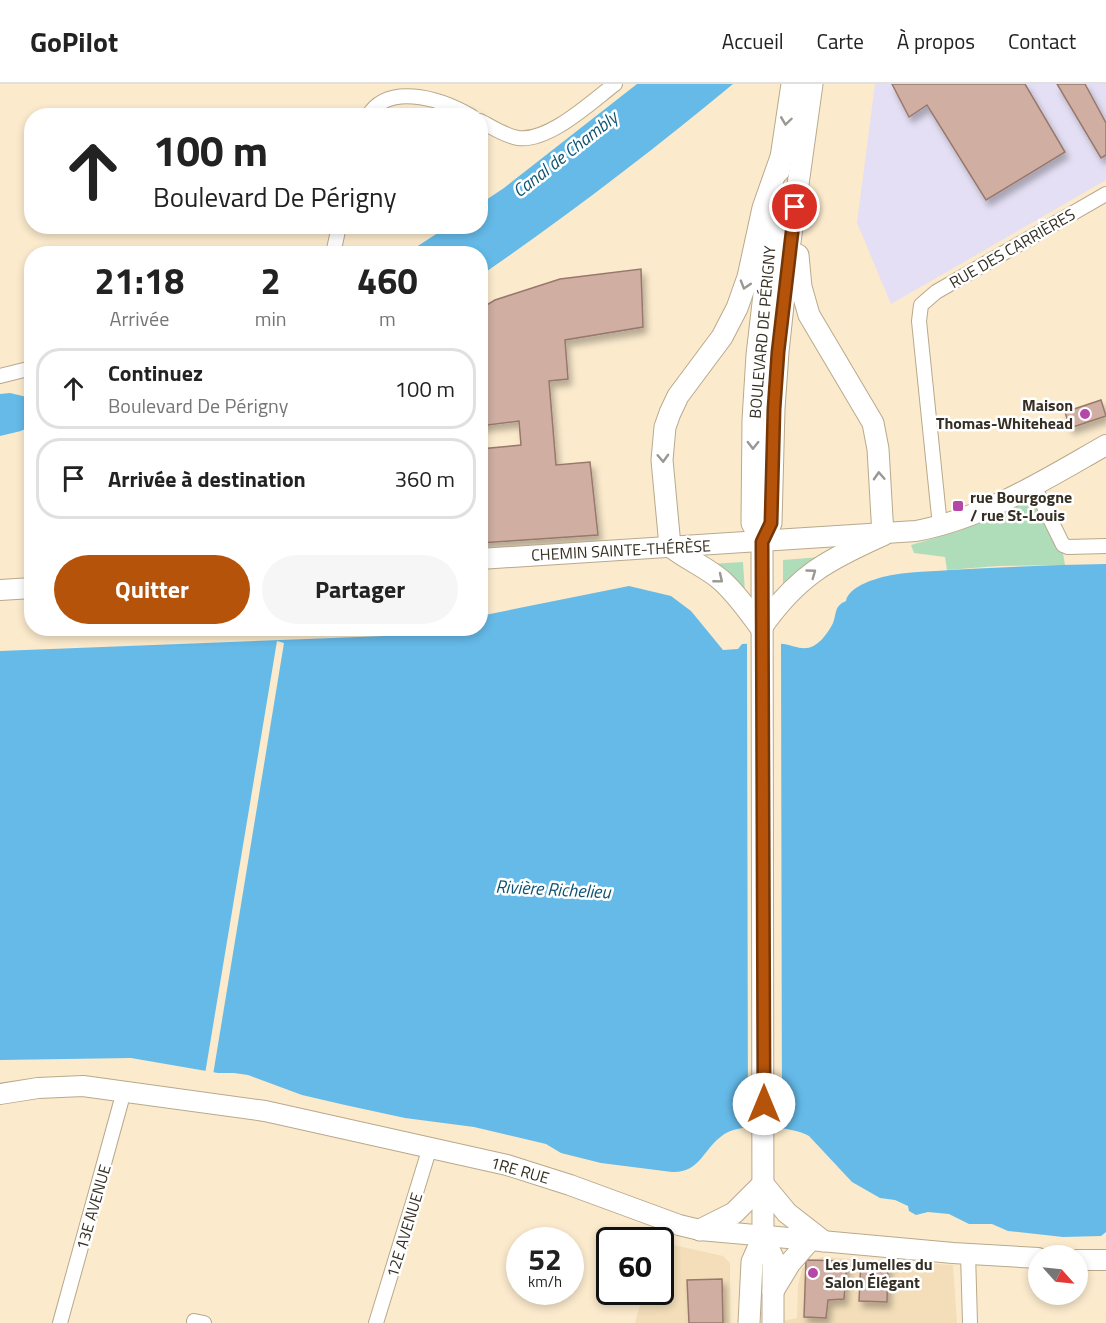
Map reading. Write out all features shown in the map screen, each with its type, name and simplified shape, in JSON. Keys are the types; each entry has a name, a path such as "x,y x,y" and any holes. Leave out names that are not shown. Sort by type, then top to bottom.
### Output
{"main road":[{"name":"BOULEVARD DE PÉRIGNY","path":"762,542 752,523 753,420 761,314 792,84"},
{"name":"BOULEVARD DE PÉRIGNY","path":"763,1237 762,542 771,523 778,352 812,84"},
{"path":"781,157 763,208 748,277 737,308 722,337 672,406 665,427 663,460 670,546 720,579 761,628 787,594 811,573 837,556 883,535 875,431 870,416 805,307 799,278 795,207"},
{"path":"700,1230 734,1214 763,1184 787,1213 817,1241 789,1263 772,1291"},
{"path":"763,1237 773,1258 773,1323"},
{"path":"749,1323 752,1262 763,1237"}],"street":[{"path":"488,125 510,136 533,137 559,125 615,84"},
{"path":"371,108 382,90 396,85 418,89 455,108"},
{"name":"RUE DES CARRIÈRES","path":"940,526 919,321 921,305 930,296 1106,194"},
{"path":"0,376 24,370"},
{"name":"CHEMIN SAINTE-THÉRÈSE","path":"488,558 883,535 916,531 940,526 1003,501 1106,445"},
{"path":"1034,486 1063,545 1068,547 1106,546"},
{"path":"0,590 24,588"},
{"name":"1RE RUE","path":"0,1094 69,1085 266,1111 430,1147 545,1177 679,1226 763,1237 1028,1257"},
{"name":"13E AVENUE","path":"60,1323 124,1091"},
{"name":"12E AVENUE","path":"376,1323 430,1147"},
{"path":"968,1254 970,1323"},
{"path":"1088,1260 1106,1260"}],"shaded area":[{"path":"875,84 1106,84 1106,180 891,304 857,223"},
{"path":"674,1245 723,1256 730,1263 730,1323 635,1323 640,1305 674,1305"},
{"path":"822,1257 953,1265 957,1323 773,1323 797,1318 798,1285 802,1269 809,1261"}],"green space":[{"path":"1029,501 1037,507 1057,548 1063,553 1065,565 998,566 947,570 945,557 914,553 911,545 959,531"},
{"path":"821,557 785,584 783,583 783,560"},
{"path":"743,562 745,593 710,564"}],"water":[{"name":"Canal de Chambly","path":"637,84 733,84 608,183 488,270 488,246 418,246 436,234 488,234 488,199"},
{"path":"10,393 24,396 24,430 0,436 0,394"},
{"name":"Rivière Richelieu","path":"1106,564 1106,1232 1101,1236 1063,1237 1008,1231 992,1224 969,1224 949,1214 928,1212 916,1215 909,1211 908,1206 895,1200 880,1198 852,1182 809,1136 779,1128 753,1127 731,1131 716,1141 689,1169 672,1172 601,1163 561,1153 546,1144 474,1127 405,1118 345,1105 302,1095 248,1075 218,1073 131,1058 0,1060 0,651 385,636 488,636 488,614 629,586 671,596 691,611 723,650 738,649 742,644 784,644 807,648 819,642 833,623 838,608 853,590 865,583 902,573"}],"pier":[{"path":"277,641 284,643 213,1075 205,1074"},
{"path":"747,641 785,642 781,642 782,1130 748,1131"}],"building":[{"path":"892,84 1025,84 1065,152 986,200 927,105 909,117"},
{"path":"1057,84 1085,84 1106,123 1106,155 1101,158"},
{"path":"641,269 643,327 565,340 568,379 549,381 556,465 590,462 598,535 488,542 488,448 521,445 519,421 488,425 488,304 560,279"},
{"name":"Maison Thomas-Whitehead","path":"1101,400 1106,416 1070,428 1065,412"},
{"path":"806,1260 847,1261 844,1299 828,1300 826,1318 804,1317"},
{"path":"861,1261 888,1262 887,1302 859,1301"},
{"path":"722,1279 723,1323 689,1323 687,1280"}],"place":[{"name":"Maison Thomas-Whitehead","path":"1085,414"},
{"name":"rue Bourgogne / rue St-Louis","path":"958,506"},
{"name":"Les Jumelles du Salon Élégant","path":"813,1273"}],"route":[{"path":"764,1104 762,542 771,523 778,352 795,207"}]}
